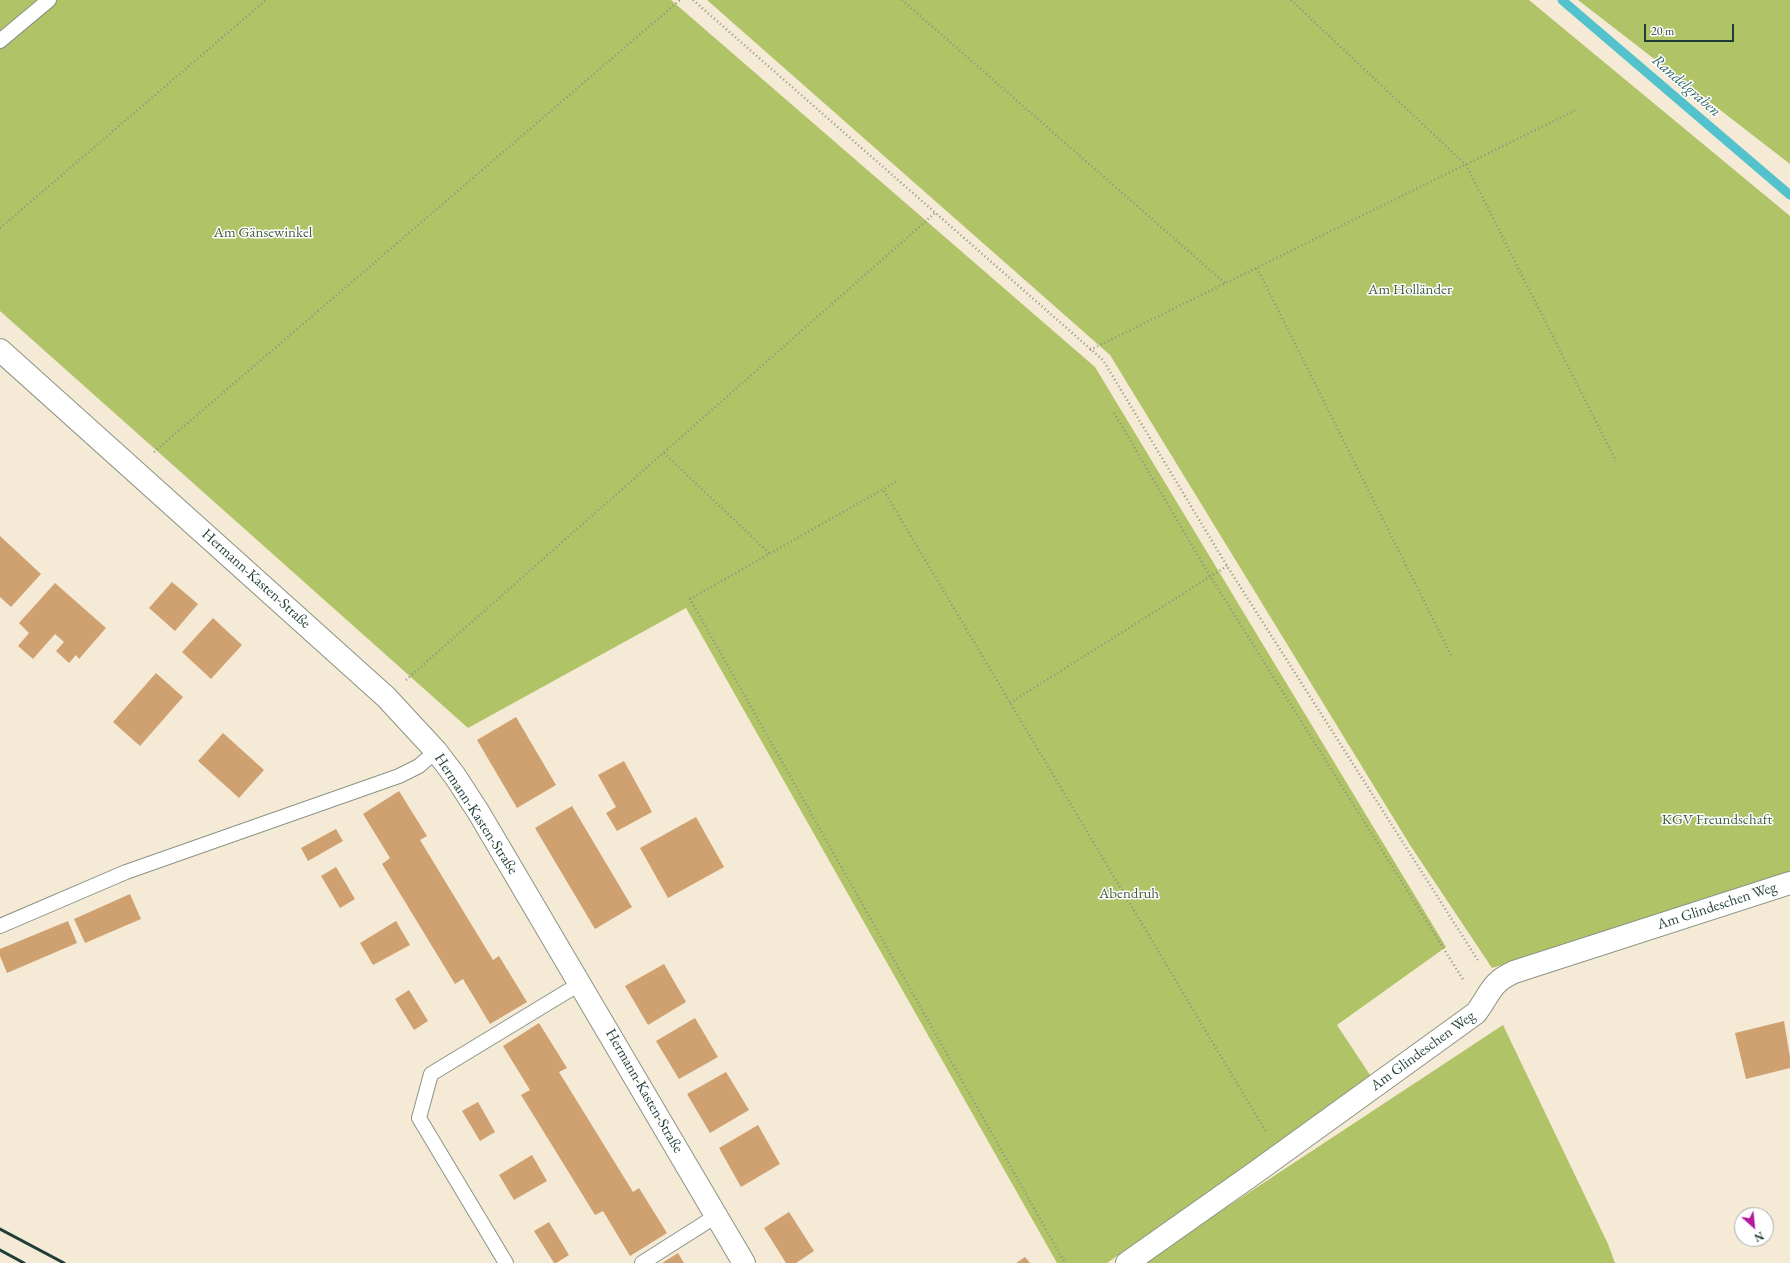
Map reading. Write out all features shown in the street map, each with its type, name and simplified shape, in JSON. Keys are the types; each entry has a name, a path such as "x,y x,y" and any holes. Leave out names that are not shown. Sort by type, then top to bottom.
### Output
{"street":[{"name":"Hermann-Kasten-Straße","path":"0,350 386,697 436,751 455,776 479,813 581,983 744,1263"},
{"name":"Am Glindeschen Weg","path":"1127,1263 1476,1013 1494,985 1501,978 1514,972 1790,883"}],"lane":[{"path":"0,41 49,0"},
{"path":"0,926 126,872 399,776 419,766 436,751"},
{"path":"506,1263 419,1118 424,1096 431,1074 581,983"},
{"path":"642,1263 716,1216"}],"path":[{"path":"0,228 266,0"},
{"path":"153,454 680,0"},
{"path":"693,0 1103,360 1227,566 1494,985"},
{"path":"902,0 1225,283"},
{"path":"1291,0 1466,165 1616,461"},
{"path":"1090,350 1578,109"},
{"path":"402,683 935,213"},
{"path":"1257,268 1451,655"},
{"path":"1114,413 1210,576 1481,1007"},
{"path":"664,453 770,554"},
{"path":"896,482 690,599 1064,1263"},
{"path":"884,490 1279,1155"},
{"path":"1010,702 1227,566"}],"green space":[{"name":"Abendruh","path":"0,0 671,0 1095,367 1446,947 1337,1025 1372,1078 1107,1263 1057,1263 686,608 468,728 0,311"},
{"name":"Am Holländer","path":"707,0 1529,0 1790,216 1790,874 1492,968 1410,845 1110,355"},
{"path":"1578,0 1790,0 1790,164"},
{"path":"1503,1025 1608,1244 1615,1263 1142,1263"}],"building":[{"path":"0,536 41,574 11,607 0,597"},
{"path":"172,582 198,604 175,631 149,608"},
{"path":"55,583 106,628 79,659 76,655 69,663 56,651 64,642 55,634 33,659 18,646 29,633 19,623"},
{"path":"213,618 242,645 211,679 182,652"},
{"path":"156,673 183,697 140,746 113,722"},
{"path":"516,717 556,785 517,808 477,740"},
{"path":"223,733 264,770 239,798 198,761"},
{"path":"624,761 652,812 617,831 606,813 616,807 598,775"},
{"path":"399,791 427,836 420,840 493,960 499,956 527,1002 490,1024 463,979 455,984 382,864 390,858 363,814"},
{"path":"572,806 632,907 595,929 535,828"},
{"path":"696,817 724,867 668,898 640,848"},
{"path":"336,829 343,841 308,861 301,848"},
{"path":"336,867 355,899 340,908 321,876"},
{"path":"130,894 141,919 85,943 74,919"},
{"path":"68,921 77,943 7,973 0,956 0,949"},
{"path":"396,921 410,945 373,965 360,943"},
{"path":"664,964 686,1002 648,1025 625,986"},
{"path":"409,990 428,1021 414,1030 395,999"},
{"path":"695,1018 718,1057 679,1079 656,1041"},
{"path":"1784,1021 1790,1057 1790,1068 1746,1079 1735,1033"},
{"path":"539,1023 567,1068 559,1072 633,1192 639,1188 667,1233 630,1256 603,1211 595,1215 521,1095 530,1090 503,1046"},
{"path":"726,1072 749,1110 710,1133 687,1094"},
{"path":"478,1102 495,1132 480,1141 462,1111"},
{"path":"758,1125 780,1164 741,1187 719,1148"},
{"path":"532,1155 547,1181 514,1200 499,1175"},
{"path":"789,1212 814,1251 796,1263 786,1263 764,1228"},
{"path":"549,1222 569,1255 556,1263 554,1263 534,1231"},
{"path":"678,1253 684,1263 662,1263"},
{"path":"1025,1257 1030,1263 1016,1263"}],"waterway":[{"name":"Randelgraben","path":"1562,0 1790,195"}],"railway":[{"path":"0,1229 64,1263"},
{"path":"0,1250 24,1263"}],"park label":[{"name":"Am Gänsewinkel","path":"263,233"},
{"name":"KGV Freundschaft","path":"1717,820"}]}
